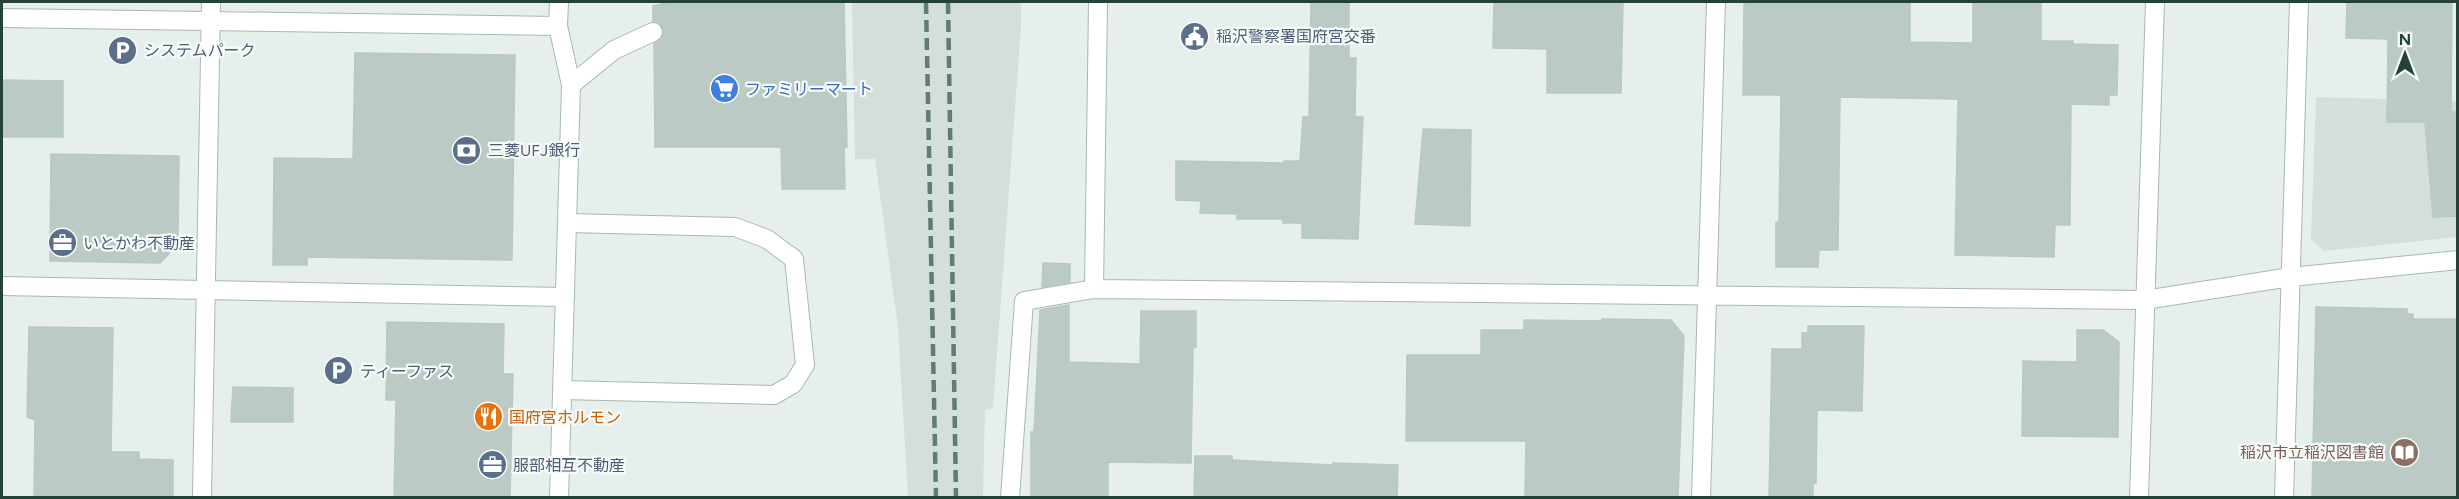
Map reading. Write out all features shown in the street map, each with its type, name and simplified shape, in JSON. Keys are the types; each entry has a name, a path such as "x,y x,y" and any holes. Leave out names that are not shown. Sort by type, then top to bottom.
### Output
{"street":[{"path":"202,498 211,2"},
{"path":"559,2 558,26 571,85 559,498"},
{"path":"1094,289 1098,2"},
{"path":"1701,498 1716,2"},
{"path":"2139,498 2155,2"},
{"path":"2284,498 2299,2"},
{"path":"2,18 558,26"},
{"path":"571,85 614,50 653,33"},
{"path":"562,390 774,395 793,384 805,365 794,259 767,239 735,227 567,223"},
{"path":"1010,498 1024,301 1094,289 2145,300 2291,277 2457,260"},
{"path":"2,286 565,297"}],"shaded area":[{"path":"852,2 1021,2 993,408 985,410 983,497 908,497 898,327 875,159 855,159"},
{"path":"2316,97 2457,101 2457,237 2324,251 2311,239"}],"building":[{"path":"670,2 844,2 847,147 844,147 845,189 782,189 781,147 655,147 654,44 662,39 664,32 660,23 653,21 653,6"},
{"path":"1311,2 1349,2 1349,58 1356,58 1355,117 1363,117 1358,239 1302,238 1302,223 1283,223 1283,219 1237,219 1237,214 1200,213 1201,201 1176,200 1176,161 1284,163 1284,161 1300,161 1303,117 1309,117"},
{"path":"1494,2 1623,2 1621,93 1547,93 1547,49 1493,48"},
{"path":"1744,2 1910,2 1910,42 1973,43 1973,2 2041,2 2041,41 2118,45 2117,95 2109,95 2109,105 2071,104 2070,225 2055,225 2054,257 1955,255 1958,99 1840,97 1838,250 1819,250 1818,267 1776,267 1781,95 1743,95"},
{"path":"2347,2 2452,2 2451,112 2457,112 2457,216 2433,217 2425,122 2387,122 2388,39 2346,38"},
{"path":"355,53 515,55 512,260 307,257 307,265 273,265 274,158 353,159"},
{"path":"2,80 63,81 63,137 2,137"},
{"path":"1423,129 1471,130 1470,226 1415,224"},
{"path":"51,154 179,156 178,244 160,263 50,261"},
{"path":"1043,263 1070,264 1070,282 1042,287"},
{"path":"1069,305 1069,362 1140,364 1141,311 1196,311 1196,347 1193,347 1191,463 1108,462 1108,498 1031,498 1031,432 1034,432 1040,310"},
{"path":"2316,307 2407,309 2407,314 2413,314 2413,319 2457,319 2457,498 2312,498"},
{"path":"1602,319 1671,320 1684,336 1678,498 1525,498 1526,441 1406,441 1407,355 1481,355 1481,330 1524,330 1524,320 1602,321"},
{"path":"387,322 504,324 503,374 513,374 510,498 394,498 396,400 386,400"},
{"path":"1808,326 1864,326 1862,411 1817,410 1816,483 1813,483 1813,498 1769,498 1772,349 1802,349 1802,333 1808,333"},
{"path":"29,327 113,328 111,452 139,452 139,459 173,460 173,498 34,498 35,420 27,417"},
{"path":"2077,330 2103,330 2119,342 2118,437 2022,436 2023,361 2077,362"},
{"path":"233,387 293,388 293,422 231,422"},
{"path":"1195,456 1232,456 1232,460 1333,465 1333,463 1398,465 1397,498 1194,498"}],"railway":[{"path":"926,2 936,498"},
{"path":"948,2 956,498"}],"place":[{"name":"稲沢警察署国府宮交番","path":"1195,36"},
{"name":"システムパーク","path":"123,50"},
{"name":"ファミリーマート","path":"724,89"},
{"name":"三菱UFJ銀行","path":"467,150"},
{"name":"いとかわ不動産","path":"62,243"},
{"name":"ティーファス","path":"339,371"},
{"name":"国府宮ホルモン","path":"488,417"},
{"name":"稲沢市立稲沢図書館","path":"2405,452"},
{"name":"服部相互不動産","path":"492,465"}]}
